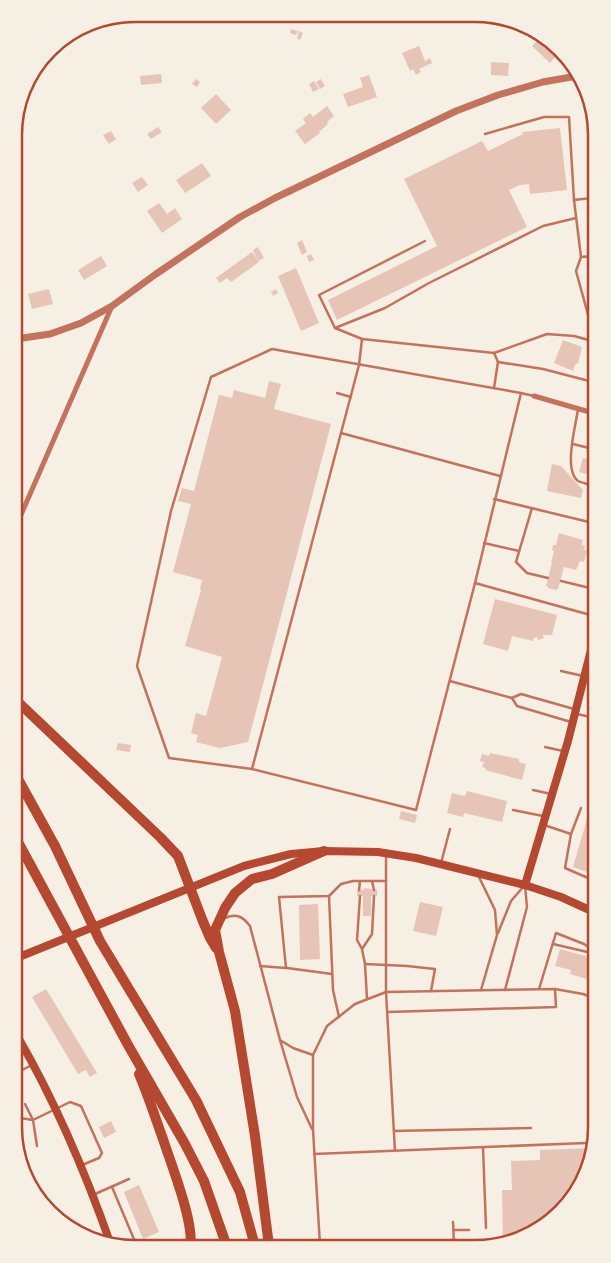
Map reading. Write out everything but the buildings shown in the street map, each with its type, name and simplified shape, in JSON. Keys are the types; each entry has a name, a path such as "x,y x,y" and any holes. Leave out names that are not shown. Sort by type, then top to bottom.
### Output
{"highway":[{"path":"22,706 178,856 210,938 219,952"},
{"path":"22,787 55,846 100,941 196,1100 240,1192 253,1240"},
{"path":"22,850 128,1045 185,1144 204,1181 225,1240"},
{"path":"268,1240 255,1136 235,1010 219,952 216,930 218,922 235,892 252,879 272,874 324,851"},
{"path":"128,1045 156,1114 175,1173 188,1218 191,1240"}],"main road":[{"path":"525,885 546,816 588,661"},
{"path":"22,956 244,866 291,854 324,851 386,853 441,864 525,885 588,910"},
{"path":"22,1043 55,1108 110,1238"}],"street":[{"path":"23,338 58,331 81,323 112,306 240,217 456,110 543,82 571,77"},
{"path":"23,511 112,306"},
{"path":"534,396 588,412"}],"lane":[{"path":"485,134 544,117 569,117 574,200 581,257 576,271 588,314"},
{"path":"574,200 588,198"},
{"path":"336,328 385,308 429,283 543,226 576,218"},
{"path":"424,241 319,295 336,328 362,339 494,352 547,334 574,336 588,340"},
{"path":"581,257 588,256"},
{"path":"252,769 351,397 359,365 362,339"},
{"path":"520,393 450,681 416,810 252,769 169,758 137,666 171,511 212,377 272,349 494,388 520,393 534,396"},
{"path":"494,352 498,362 494,388"},
{"path":"498,362 588,381"},
{"path":"337,393 351,397"},
{"path":"578,409 570,468 577,480 588,484"},
{"path":"341,433 500,476"},
{"path":"572,444 588,448"},
{"path":"494,499 588,522"},
{"path":"532,508 516,562 527,573 548,578"},
{"path":"484,543 520,551"},
{"path":"561,581 588,588"},
{"path":"474,582 588,614"},
{"path":"561,671 584,677"},
{"path":"450,681 512,698 520,694 588,716"},
{"path":"512,698 517,706 572,722"},
{"path":"545,747 564,752"},
{"path":"533,790 552,794"},
{"path":"581,808 571,834 565,868 588,878"},
{"path":"513,810 546,816"},
{"path":"543,825 571,834"},
{"path":"441,864 450,829"},
{"path":"386,853 386,992 395,1151"},
{"path":"478,873 495,910 497,935"},
{"path":"286,968 278,897 329,896 341,884 353,881 386,881"},
{"path":"359,890 360,881"},
{"path":"372,881 374,890"},
{"path":"481,990 497,935 510,901 525,885"},
{"path":"505,990 527,907 525,885"},
{"path":"329,896 333,990 339,1017"},
{"path":"360,896 357,940 362,950 365,964 367,999"},
{"path":"362,950 372,934 374,896"},
{"path":"218,922 228,916 236,915 244,918 250,926 297,1097 313,1130"},
{"path":"540,990 556,932 588,947"},
{"path":"553,944 588,951"},
{"path":"365,964 386,964 435,970 431,991"},
{"path":"260,966 332,974"},
{"path":"388,1012 556,1007 556,989"},
{"path":"320,1240 313,1130 312,1055 327,1026 355,1004 386,992 556,989 588,996"},
{"path":"280,1040 293,1048 312,1055"},
{"path":"22,1070 33,1065"},
{"path":"22,1118 33,1120 70,1102 81,1106 102,1153 99,1158 81,1166"},
{"path":"25,1104 33,1120 37,1146"},
{"path":"394,1131 531,1128"},
{"path":"314,1154 585,1143"},
{"path":"483,1147 486,1228"},
{"path":"93,1195 130,1179"},
{"path":"112,1187 134,1240"},
{"path":"453,1222 454,1240"},
{"path":"454,1230 469,1230"}]}
